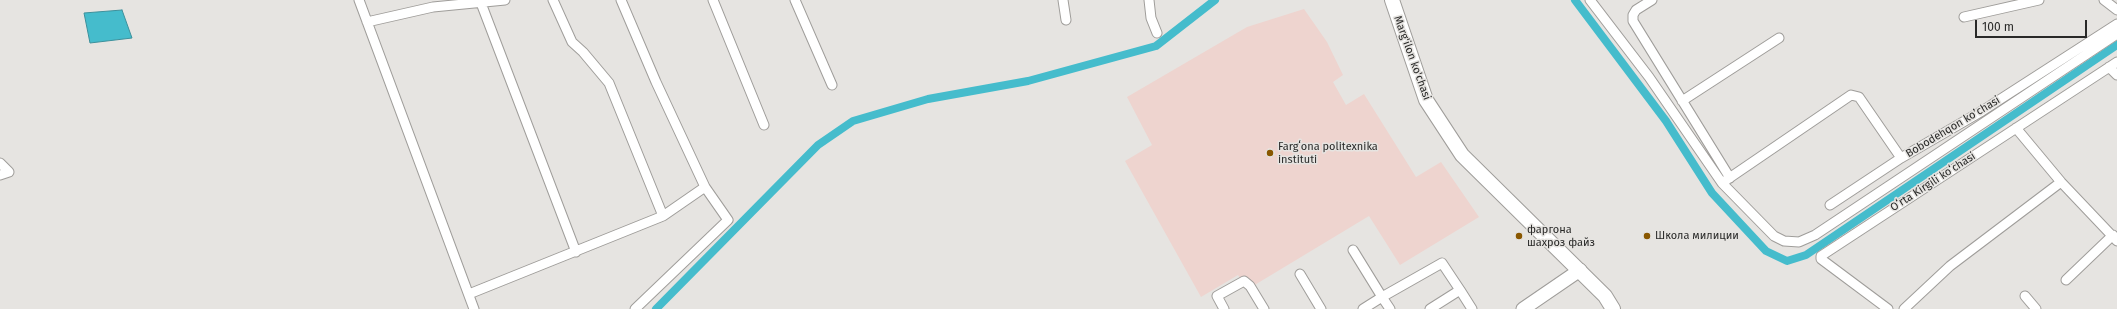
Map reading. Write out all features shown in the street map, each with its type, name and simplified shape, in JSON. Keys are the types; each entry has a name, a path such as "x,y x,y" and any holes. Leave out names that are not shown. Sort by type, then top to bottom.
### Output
{"main road":[{"name":"Marg'ilon ko'chasi","path":"1392,0 1426,100 1462,155 1580,270 1605,296 1613,309"}],"street":[{"path":"359,0 474,309"},
{"path":"367,22 433,8 499,0"},
{"path":"553,0 572,42 583,52 610,83 663,216"},
{"path":"621,0 656,82 706,187 728,220 635,309"},
{"path":"713,0 764,126"},
{"path":"795,0 832,85"},
{"path":"1063,0 1066,20"},
{"path":"1149,0 1151,18 1157,33"},
{"path":"1590,0 1649,77 1722,183 1774,236 1784,241 1799,242 1815,235 2117,34"},
{"path":"1652,0 1636,10 1633,15 1633,21 1730,178"},
{"path":"1964,17 2039,0"},
{"path":"2104,0 2117,10"},
{"path":"481,3 576,252"},
{"name":"Bobodehqon koʼchasi","path":"1722,183 1851,95 1859,97 1901,158 1982,111 2117,24"},
{"path":"1682,100 1779,38"},
{"path":"2113,65 2117,75"},
{"name":"Oʻrta Kirgili koʻchasi","path":"1888,309 1821,259 1821,256 2113,65"},
{"path":"2016,128 2061,182 2115,238 2066,280"},
{"path":"1830,206 1901,158"},
{"path":"0,163 9,172 0,175"},
{"path":"1904,309 1950,266 2061,182"},
{"path":"469,294 663,216 706,187"},
{"path":"1353,250 1390,309"},
{"path":"1363,309 1442,263 1472,309"},
{"path":"1523,309 1580,270"},
{"path":"1300,274 1321,309"},
{"path":"1224,309 1217,296 1244,281 1250,286 1264,309"},
{"path":"1430,309 1460,290"},
{"path":"2025,296 2036,309"}],"shaded area":[{"name":"Fargʻona politexnika instituti","path":"1304,9 1327,42 1343,75 1333,82 1346,105 1364,94 1416,177 1441,162 1479,217 1400,265 1369,216 1248,289 1238,275 1201,297 1125,161 1152,145 1127,97 1247,27"}],"water":[{"path":"122,10 132,38 90,43 84,13"}],"waterway":[{"path":"656,309 818,145 853,121 928,99 1028,81 1156,46 1215,0"},
{"path":"1575,0 1666,121 1712,193 1766,251 1787,261 1806,255 2117,45"}],"place":[{"name":"Fargʻona politexnika instituti","path":"1270,153"},
{"name":"фаргона шахроз файз","path":"1519,236"},
{"name":"Школа милиции","path":"1647,236"}]}
